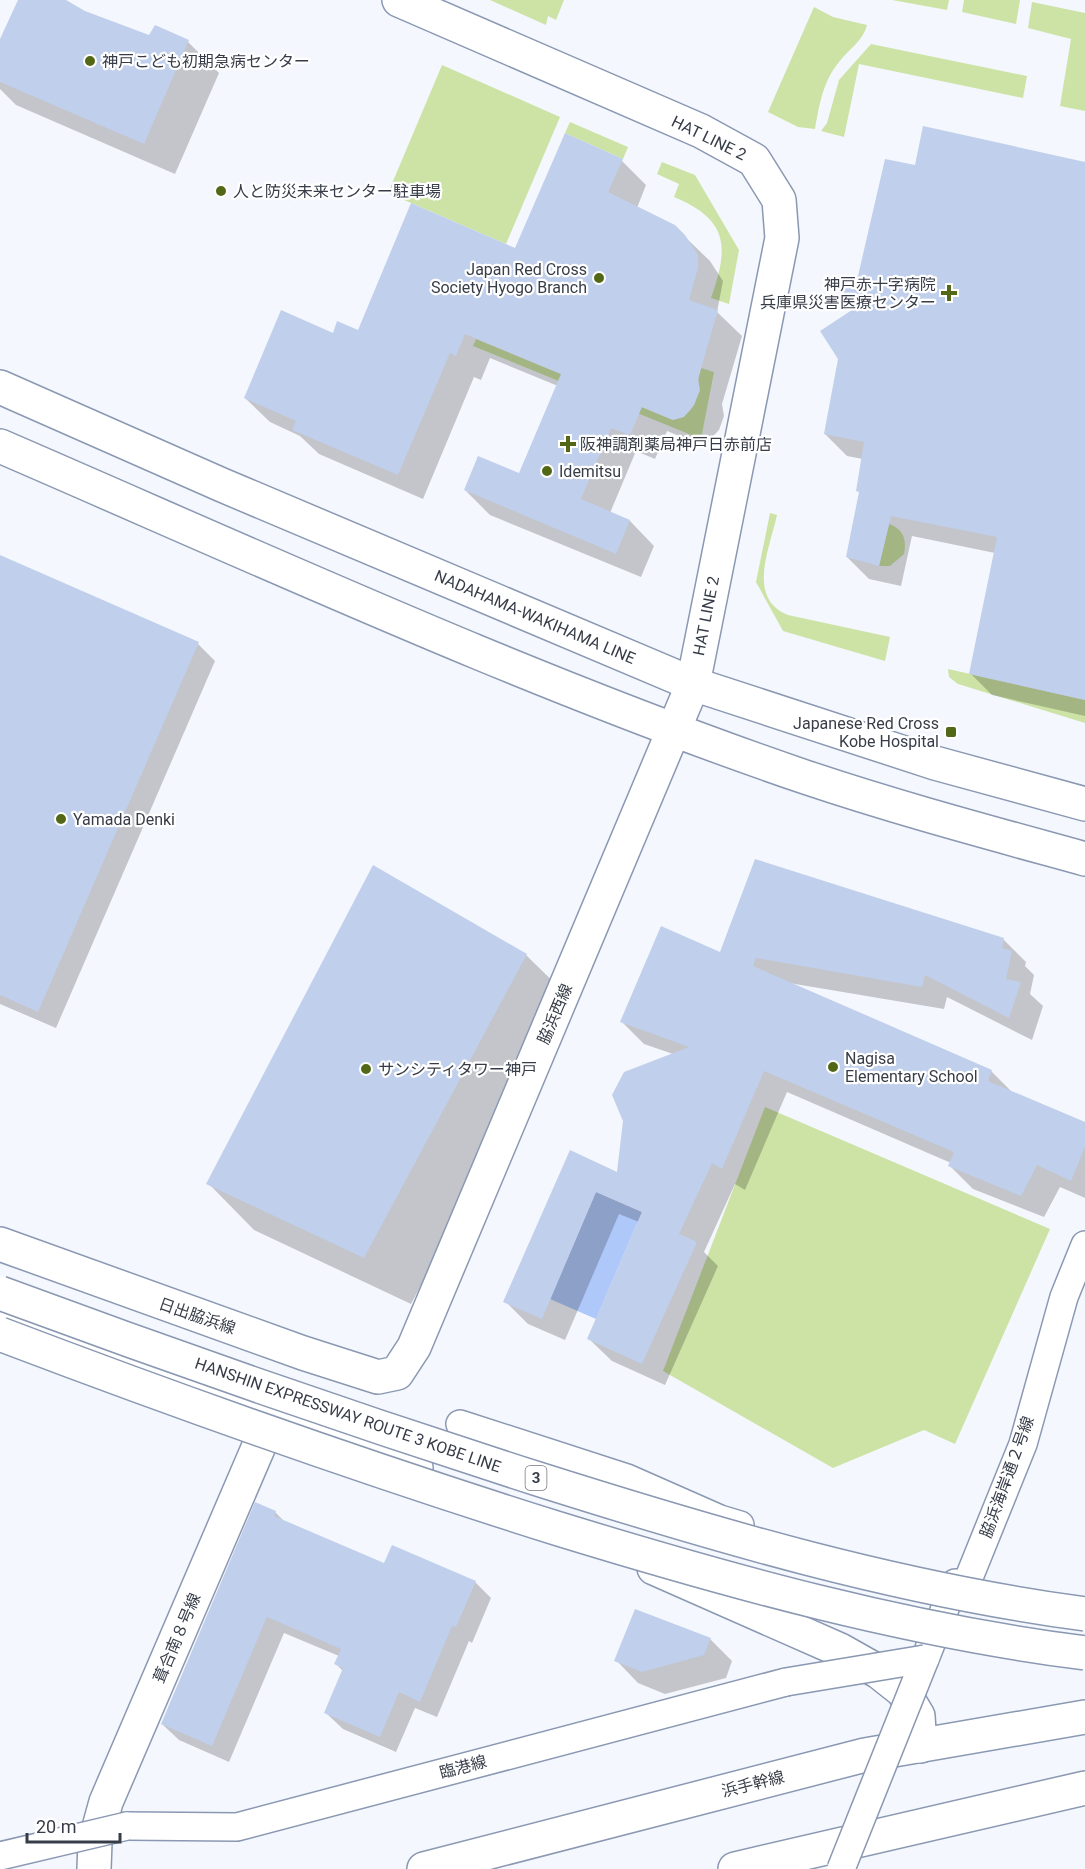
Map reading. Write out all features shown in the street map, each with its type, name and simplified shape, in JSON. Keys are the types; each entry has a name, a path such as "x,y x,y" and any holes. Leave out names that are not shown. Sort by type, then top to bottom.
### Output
{"main road":[{"name":"HAT LINE 2","path":"399,0 710,136 754,160 779,200 782,238 693,684"},
{"name":"NADAHAMA-WAKIHAMA LINE","path":"0,387 222,485 693,684 935,762 1085,804"},
{"path":"0,446 545,681 818,781 954,823 1085,859"},
{"name":"脇浜西線","path":"397,1372 414,1347 693,684"},
{"name":"日出脇浜線","path":"0,1244 303,1353 378,1377 397,1372"},
{"name":"HANSHIN EXPRESSWAY ROUTE 3 KOBE LINE","path":"0,1293 363,1423 695,1528 783,1554 886,1578 1026,1606 1085,1614"},
{"path":"0,1313 274,1410 574,1532 840,1650 879,1672 903,1691 918,1716 920,1746"},
{"path":"0,1335 238,1425 274,1410"},
{"path":"0,1335 137,1386 453,1495 671,1563 876,1617 1085,1653"},
{"name":"葺合南８号線","path":"94,1869 95,1842 106,1802 274,1410"},
{"name":"浜手幹線","path":"424,1869 858,1757 1085,1717"},
{"path":"735,1869 832,1861 1077,1794"}],"street":[{"path":"1020,1384 1085,1224"},
{"name":"脇浜海岸通２号線","path":"832,1861 925,1659 955,1583 966,1585 1023,1444 1064,1297 1085,1245"},
{"path":"460,1424 627,1478 720,1519 955,1583"},
{"name":"臨港線","path":"0,1856 127,1826 237,1827 786,1682 925,1659"}],"green space":[{"path":"490,0 564,0 556,20 548,16 546,25"},
{"path":"892,0 949,0 947,10"},
{"path":"964,0 1020,0 1016,24 962,12"},
{"path":"1032,2 1085,13 1085,111 1060,106 1071,39 1028,28"},
{"path":"814,7 833,17 867,25 859,40 839,62 825,85 815,129 798,127 768,112"},
{"path":"871,44 1027,76 1023,98 859,64 844,137 821,131 827,123 839,80"},
{"path":"442,65 560,117 506,244 388,193"},
{"path":"570,122 628,147 623,159 565,133"},
{"path":"662,162 695,175 739,250 729,304 711,298 721,264 722,250 715,226 706,215 674,197 679,184 657,174"},
{"path":"476,339 673,420 683,416 694,405 701,368 714,372 701,439 473,346"},
{"path":"770,513 777,515 766,557 764,585 775,607 788,615 890,637 885,661 783,631 756,582"},
{"path":"889,524 903,535 904,554 890,566 879,566"},
{"path":"948,669 1085,700 1085,723 958,684 949,677"},
{"path":"765,1107 1050,1229 955,1444 924,1430 833,1468 663,1371"}],"water":[{"path":"596,1192 642,1212 596,1319 550,1299"}],"building":[{"name":"神戸こども初期急病センター","path":"18,0 66,0 85,11 149,35 155,25 189,40 144,144 0,82 0,39"},
{"name":"神戸赤十字病院 兵庫県災害医療センター","path":"923,126 1085,162 1085,700 969,674 997,537 891,516 879,566 846,557 859,492 856,491 864,442 824,434 838,359 820,331 852,310 839,289 858,276 885,159 915,165"},
{"path":"565,133 623,159 608,192 675,225 685,235 698,255 698,268 689,300 718,310 698,379 700,390 694,405 684,417 673,420 642,407 630,435 611,428 581,499 630,520 616,554 464,490 478,456 519,473 561,374 465,334 456,356 450,353 398,475 292,430 296,421 244,398 281,310 333,333 337,321 358,330 411,203 515,248"},
{"name":"Yamada Denki","path":"0,555 199,642 38,1012 0,995"},
{"path":"755,859 1004,938 1002,948 1012,951 1006,979 1021,982 1009,1018 925,975 922,987 756,958 753,966 992,1070 988,1081 1085,1122 1085,1147 1071,1181 1037,1165 1021,1196 948,1166 954,1152 764,1071 722,1169 712,1163 679,1234 697,1242 642,1364 587,1339 642,1212 596,1192 542,1319 503,1302 570,1150 617,1172 623,1121 612,1095 624,1072 689,1047 620,1022 661,926 720,952"},
{"name":"サンシティタワー神戸","path":"373,865 527,954 364,1258 206,1184"},
{"path":"255,1502 276,1511 274,1516 384,1563 392,1545 476,1581 456,1627 452,1626 420,1702 399,1692 380,1737 324,1713 343,1668 334,1664 341,1649 267,1617 212,1746 161,1724"},
{"path":"635,1609 711,1638 704,1655 642,1672 614,1661"}],"place":[{"name":"神戸こども初期急病センター","path":"90,61"},
{"name":"人と防災未来センター駐車場","path":"221,191"},
{"name":"Japan Red Cross Society Hyogo Branch","path":"599,278"},
{"name":"神戸赤十字病院 兵庫県災害医療センター","path":"949,293"},
{"name":"阪神調剤薬局神戸日赤前店","path":"568,444"},
{"name":"Idemitsu","path":"547,471"},
{"name":"Japanese Red Cross Kobe Hospital","path":"951,732"},
{"name":"Yamada Denki","path":"61,819"},
{"name":"Nagisa Elementary School","path":"833,1067"},
{"name":"サンシティタワー神戸","path":"366,1069"}]}
